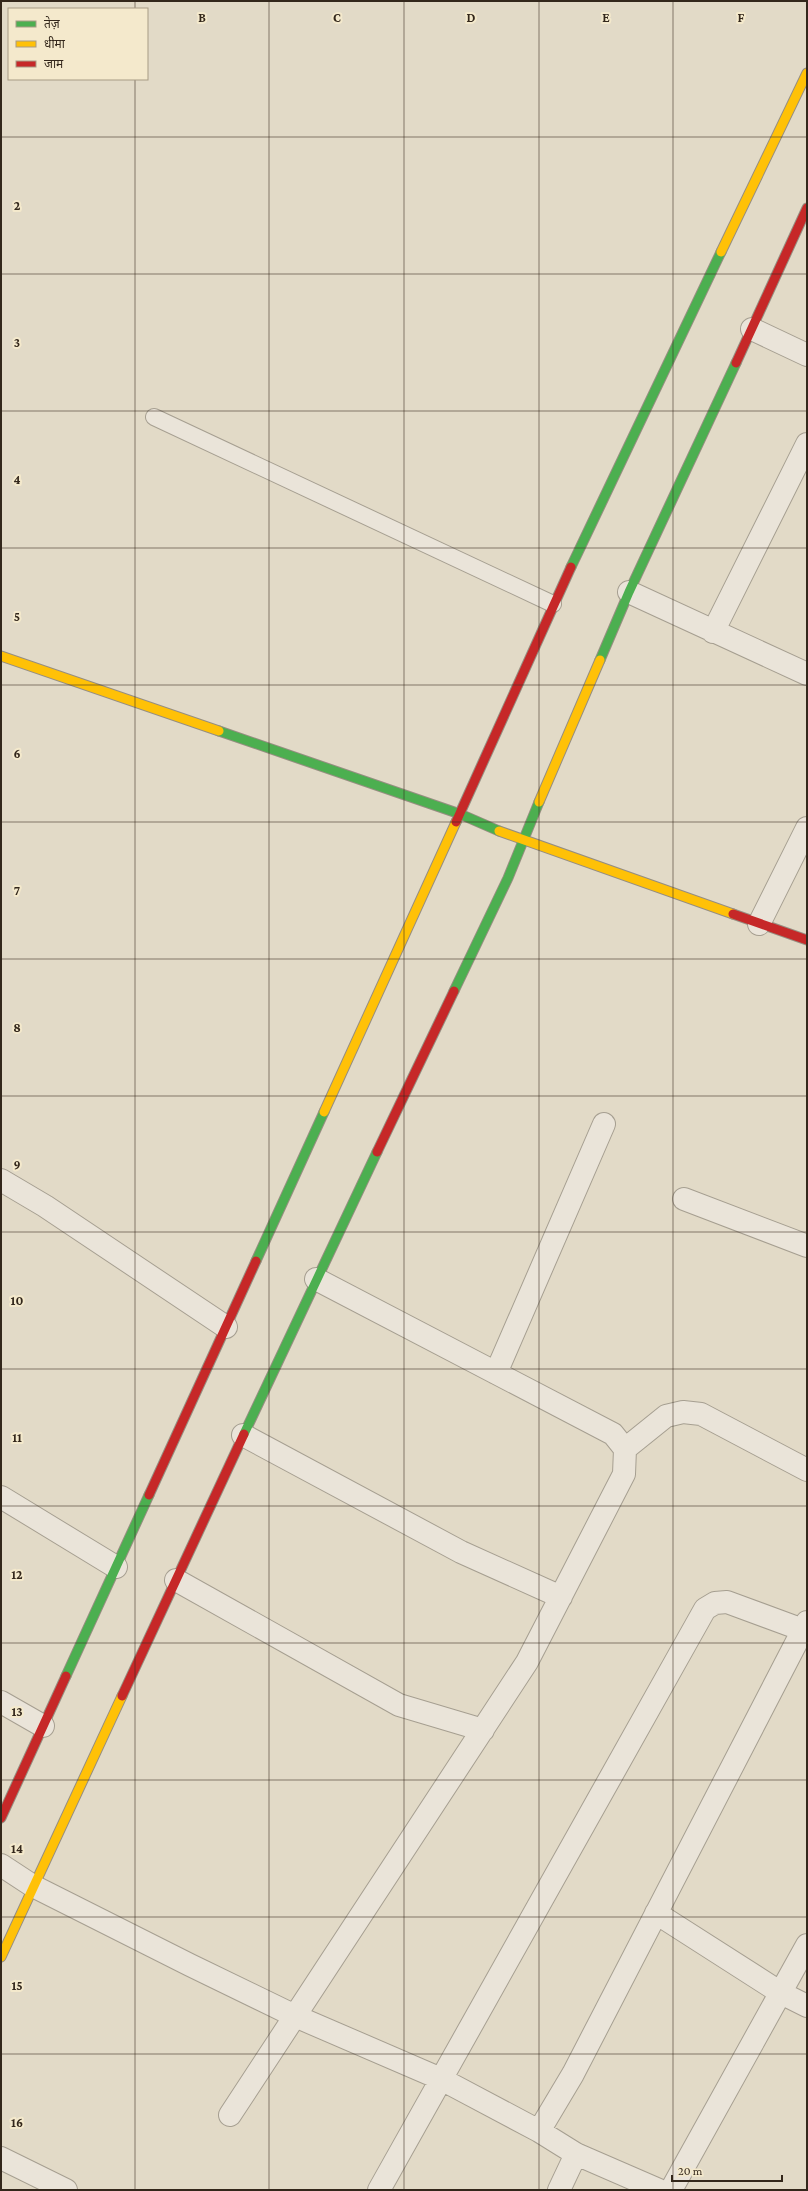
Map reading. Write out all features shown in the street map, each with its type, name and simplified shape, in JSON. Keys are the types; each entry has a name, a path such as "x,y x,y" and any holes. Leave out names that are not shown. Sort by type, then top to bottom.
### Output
{"street":[{"path":"1,1818 460,814 553,604 807,73"},
{"path":"1,1957 28,1882 176,1580 316,1279 508,878 519,839 629,592 661,526 807,208"},
{"path":"752,329 807,355"},
{"path":"713,632 807,444"},
{"path":"629,592 807,674"},
{"path":"1,656 460,814 519,839 807,940"},
{"path":"759,924 807,828"},
{"path":"496,1373 604,1124"},
{"path":"1,1180 45,1206 226,1327"},
{"path":"684,1199 807,1246"},
{"path":"230,2115 527,1662 624,1474 625,1450 613,1434 316,1279"},
{"path":"625,1450 666,1416 683,1412 701,1414 807,1470"},
{"path":"244,1435 461,1552 561,1597"},
{"path":"1,1497 116,1567"},
{"path":"176,1580 399,1705 483,1730"},
{"path":"379,2190 705,1609 715,1603 727,1602 805,1626 573,2074 539,2131"},
{"path":"1,1702 43,1726"},
{"path":"1,1865 28,1882 295,2016 441,2079 539,2131 576,2154 660,2190"},
{"path":"656,1913 781,1992 807,2006"},
{"path":"671,2190 807,1945"},
{"path":"559,2190 576,2154"},
{"path":"1,2158 66,2190"}],"lane":[{"path":"154,417 553,604"}],"traffic: fast":[{"path":"571,567 721,252"},
{"path":"600,660 629,592 736,363"},
{"path":"219,731 460,814 499,831"},
{"path":"454,991 508,878 539,802"},
{"path":"256,1261 324,1112"},
{"path":"244,1434 377,1152"},
{"path":"66,1676 149,1495"}],"traffic: slow":[{"path":"721,252 807,73"},
{"path":"1,656 219,731"},
{"path":"539,802 600,660"},
{"path":"324,1112 456,822"},
{"path":"499,831 733,914"},
{"path":"1,1957 122,1696"}],"traffic: jam":[{"path":"736,363 807,208"},
{"path":"456,822 571,567"},
{"path":"733,914 807,940"},
{"path":"377,1152 454,991"},
{"path":"149,1495 256,1261"},
{"path":"122,1696 244,1434"},
{"path":"1,1818 66,1676"}]}
